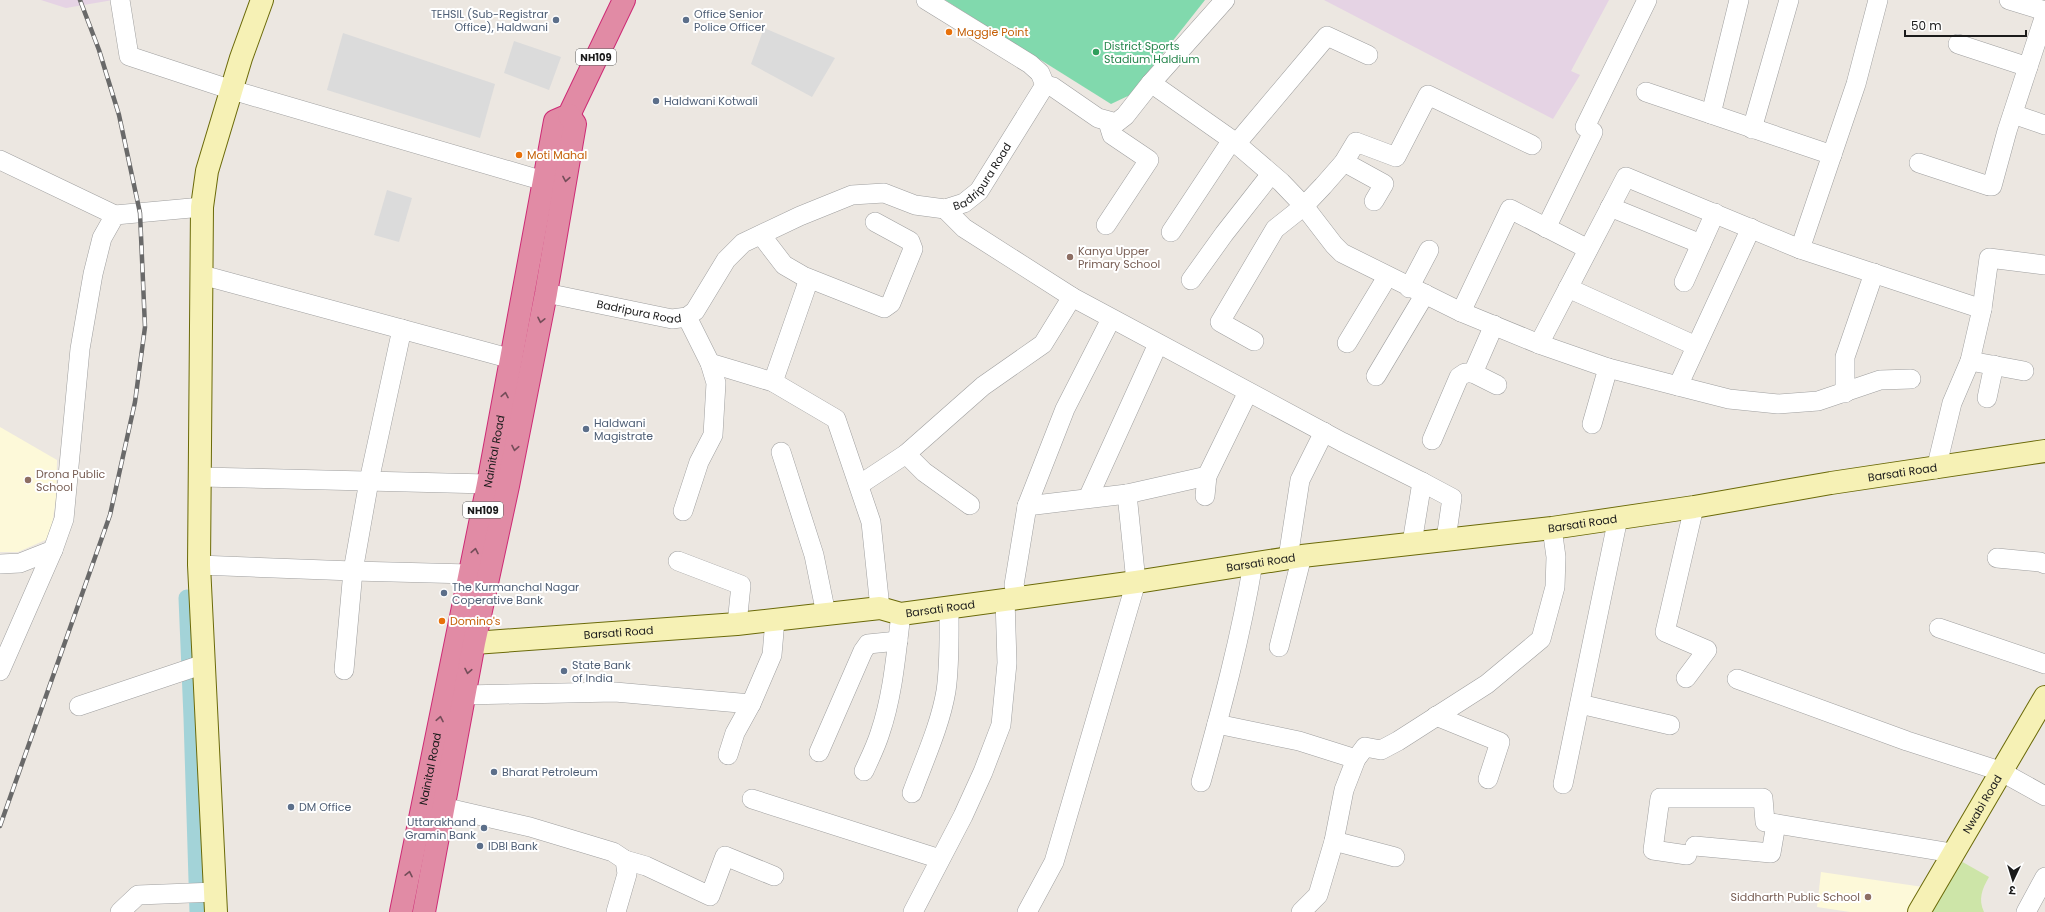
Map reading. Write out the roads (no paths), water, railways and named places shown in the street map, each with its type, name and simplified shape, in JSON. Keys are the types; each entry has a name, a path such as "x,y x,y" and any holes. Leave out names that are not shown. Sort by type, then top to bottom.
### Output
{"highway":[{"name":"Nainital Road","path":"424,912 474,643 498,485 512,359 555,121 569,115 624,0"},
{"name":"Nainital Road","path":"401,912 470,574 498,485 546,293 576,124 569,115"},
{"path":"525,288 546,293"}],"street":[{"path":"120,0 130,56 232,90 544,181"},
{"path":"120,912 138,895 206,897 204,664 199,565 201,477 202,207 207,171 232,90 240,58 262,0"},
{"path":"926,0 1030,64 1040,73 1045,85 1053,87 1098,118 1116,123 1125,116 1151,83 1225,0"},
{"path":"1546,228 1592,132 1585,127 1647,0"},
{"path":"1711,114 1739,0"},
{"path":"1752,129 1789,0"},
{"path":"1800,249 1856,84 1878,0"},
{"path":"2009,0 2045,11"},
{"path":"1919,164 1992,186 2013,114 2045,15"},
{"path":"1171,232 1234,142 1327,36 1368,55"},
{"path":"1958,44 2028,67"},
{"path":"1151,83 1234,142 1271,174 1304,206 1342,254 1461,312 1539,344 1608,368 1729,399 1778,404 1818,401 1880,380 1911,379"},
{"name":"Badripura Road","path":"546,293 672,319 687,318 695,311 726,260 743,243 852,195 884,193 915,205 945,209 964,203 980,191 1045,85"},
{"path":"1646,92 1832,155"},
{"path":"1254,341 1220,322 1274,229 1304,206 1344,162 1356,142 1396,157 1428,95 1532,145"},
{"path":"2013,114 2045,125"},
{"path":"1106,225 1149,160 1112,135 1108,122"},
{"path":"0,160 115,215 202,207"},
{"path":"1344,162 1384,184 1374,201"},
{"path":"1191,280 1224,234 1271,174"},
{"path":"1539,344 1626,177 1800,249 1982,309"},
{"path":"1610,208 1701,244"},
{"path":"945,209 964,228 1072,297 1248,392 1452,498 1446,539"},
{"path":"1461,312 1510,209 1588,249"},
{"path":"1684,282 1715,213"},
{"path":"0,671 53,550 64,519 80,349 93,274 102,238 115,215"},
{"path":"761,235 784,265 809,279 884,308 889,306 913,249 913,245 910,241 875,222"},
{"path":"1678,386 1751,228"},
{"path":"1376,376 1417,291 1428,250"},
{"path":"1936,469 1952,403 1970,361 1982,309 1989,258 2045,264"},
{"path":"1845,393 1845,357 1874,273"},
{"path":"202,275 512,359"},
{"path":"1347,343 1387,277"},
{"path":"773,382 809,279"},
{"path":"1568,288 1696,346"},
{"path":"859,485 906,454 983,386 1043,344 1072,297"},
{"path":"683,511 699,462 713,435 716,383 710,363 687,318"},
{"path":"913,912 964,816 1001,725 1011,599 1027,506 1065,409 1111,319"},
{"path":"1473,373 1494,325"},
{"path":"344,670 353,571 369,481 402,328"},
{"path":"1088,498 1158,344"},
{"path":"1970,361 2024,371"},
{"path":"710,363 773,382 836,419 871,522 880,608"},
{"path":"1987,398 1994,365"},
{"path":"1592,424 1608,368"},
{"path":"1432,440 1459,377 1465,373 1473,373 1497,385"},
{"path":"1205,496 1207,476 1248,392"},
{"path":"1279,647 1295,557 1300,480 1324,432"},
{"name":"Barsati Road","path":"474,643 737,624 880,608 901,614 1136,582 1295,557 1552,528 1694,507 1831,483 1936,469 2045,451"},
{"path":"781,452 814,555 826,614"},
{"path":"906,454 929,476 970,505"},
{"path":"1027,506 1127,494 1207,476"},
{"path":"201,477 498,485"},
{"path":"1412,543 1422,482"},
{"path":"1027,912 1054,862 1136,582 1127,494"},
{"path":"1686,678 1708,650 1666,632 1694,507"},
{"path":"1563,784 1618,518"},
{"path":"1301,912 1318,895 1334,841 1344,790 1356,759 1365,746 1381,750 1487,684 1541,639 1555,588 1556,556 1552,528"},
{"path":"0,564 20,563 53,550"},
{"path":"1997,558 2040,562 2045,564"},
{"path":"678,561 741,585 737,624"},
{"path":"1201,782 1247,604 1253,563"},
{"path":"199,565 470,574"},
{"path":"912,793 937,724 945,692 949,662 949,607"},
{"path":"864,771 880,734 888,708 901,614"},
{"path":"728,756 734,733 751,704 772,655 775,620"},
{"path":"1939,628 2045,664"},
{"path":"819,752 863,651 868,644 898,640"},
{"path":"79,706 204,664"},
{"path":"1737,679 1906,741 2000,771 2045,796"},
{"path":"464,695 615,692 751,704"},
{"name":"Nwabi Road","path":"1919,912 2000,771 2045,697"},
{"path":"1580,704 1670,725"},
{"path":"1436,716 1500,742 1488,779"},
{"path":"1217,724 1299,741 1356,759"},
{"path":"1776,824 1771,853 1653,850 1660,798 1763,798 1765,822 1952,853"},
{"path":"752,799 940,859"},
{"path":"443,807 560,836 613,852 625,860 646,866 710,896 725,856 774,876"},
{"path":"1334,841 1395,857"},
{"path":"616,912 627,874 625,860"},
{"path":"2026,912 2045,877"}],"waterway":[{"path":"187,598 198,912"}],"railway":[{"path":"0,826 110,515 135,402 145,327 140,213 119,115 99,50 80,0"}],"place":[{"name":"TEHSIL (Sub-Registrar Office), Haldwani","path":"556,20"},
{"name":"Office Senior Police Officer","path":"686,20"},
{"name":"Maggie Point","path":"949,32"},
{"name":"District Sports Stadium Haldium","path":"1096,52"},
{"name":"Haldwani Kotwali","path":"656,101"},
{"name":"Moti Mahal","path":"519,155"},
{"name":"Kanya Upper Primary School","path":"1070,257"},
{"name":"Haldwani Magistrate","path":"586,429"},
{"name":"Drona Public School","path":"28,480"},
{"name":"The Kurmanchal Nagar Coperative Bank","path":"444,593"},
{"name":"Domino's","path":"442,621"},
{"name":"State Bank of India","path":"564,671"},
{"name":"Bharat Petroleum","path":"494,772"},
{"name":"DM Office","path":"291,807"},
{"name":"Uttarakhand Gramin Bank","path":"484,828"},
{"name":"IDBI Bank","path":"480,846"},
{"name":"Siddharth Public School","path":"1868,897"}]}
